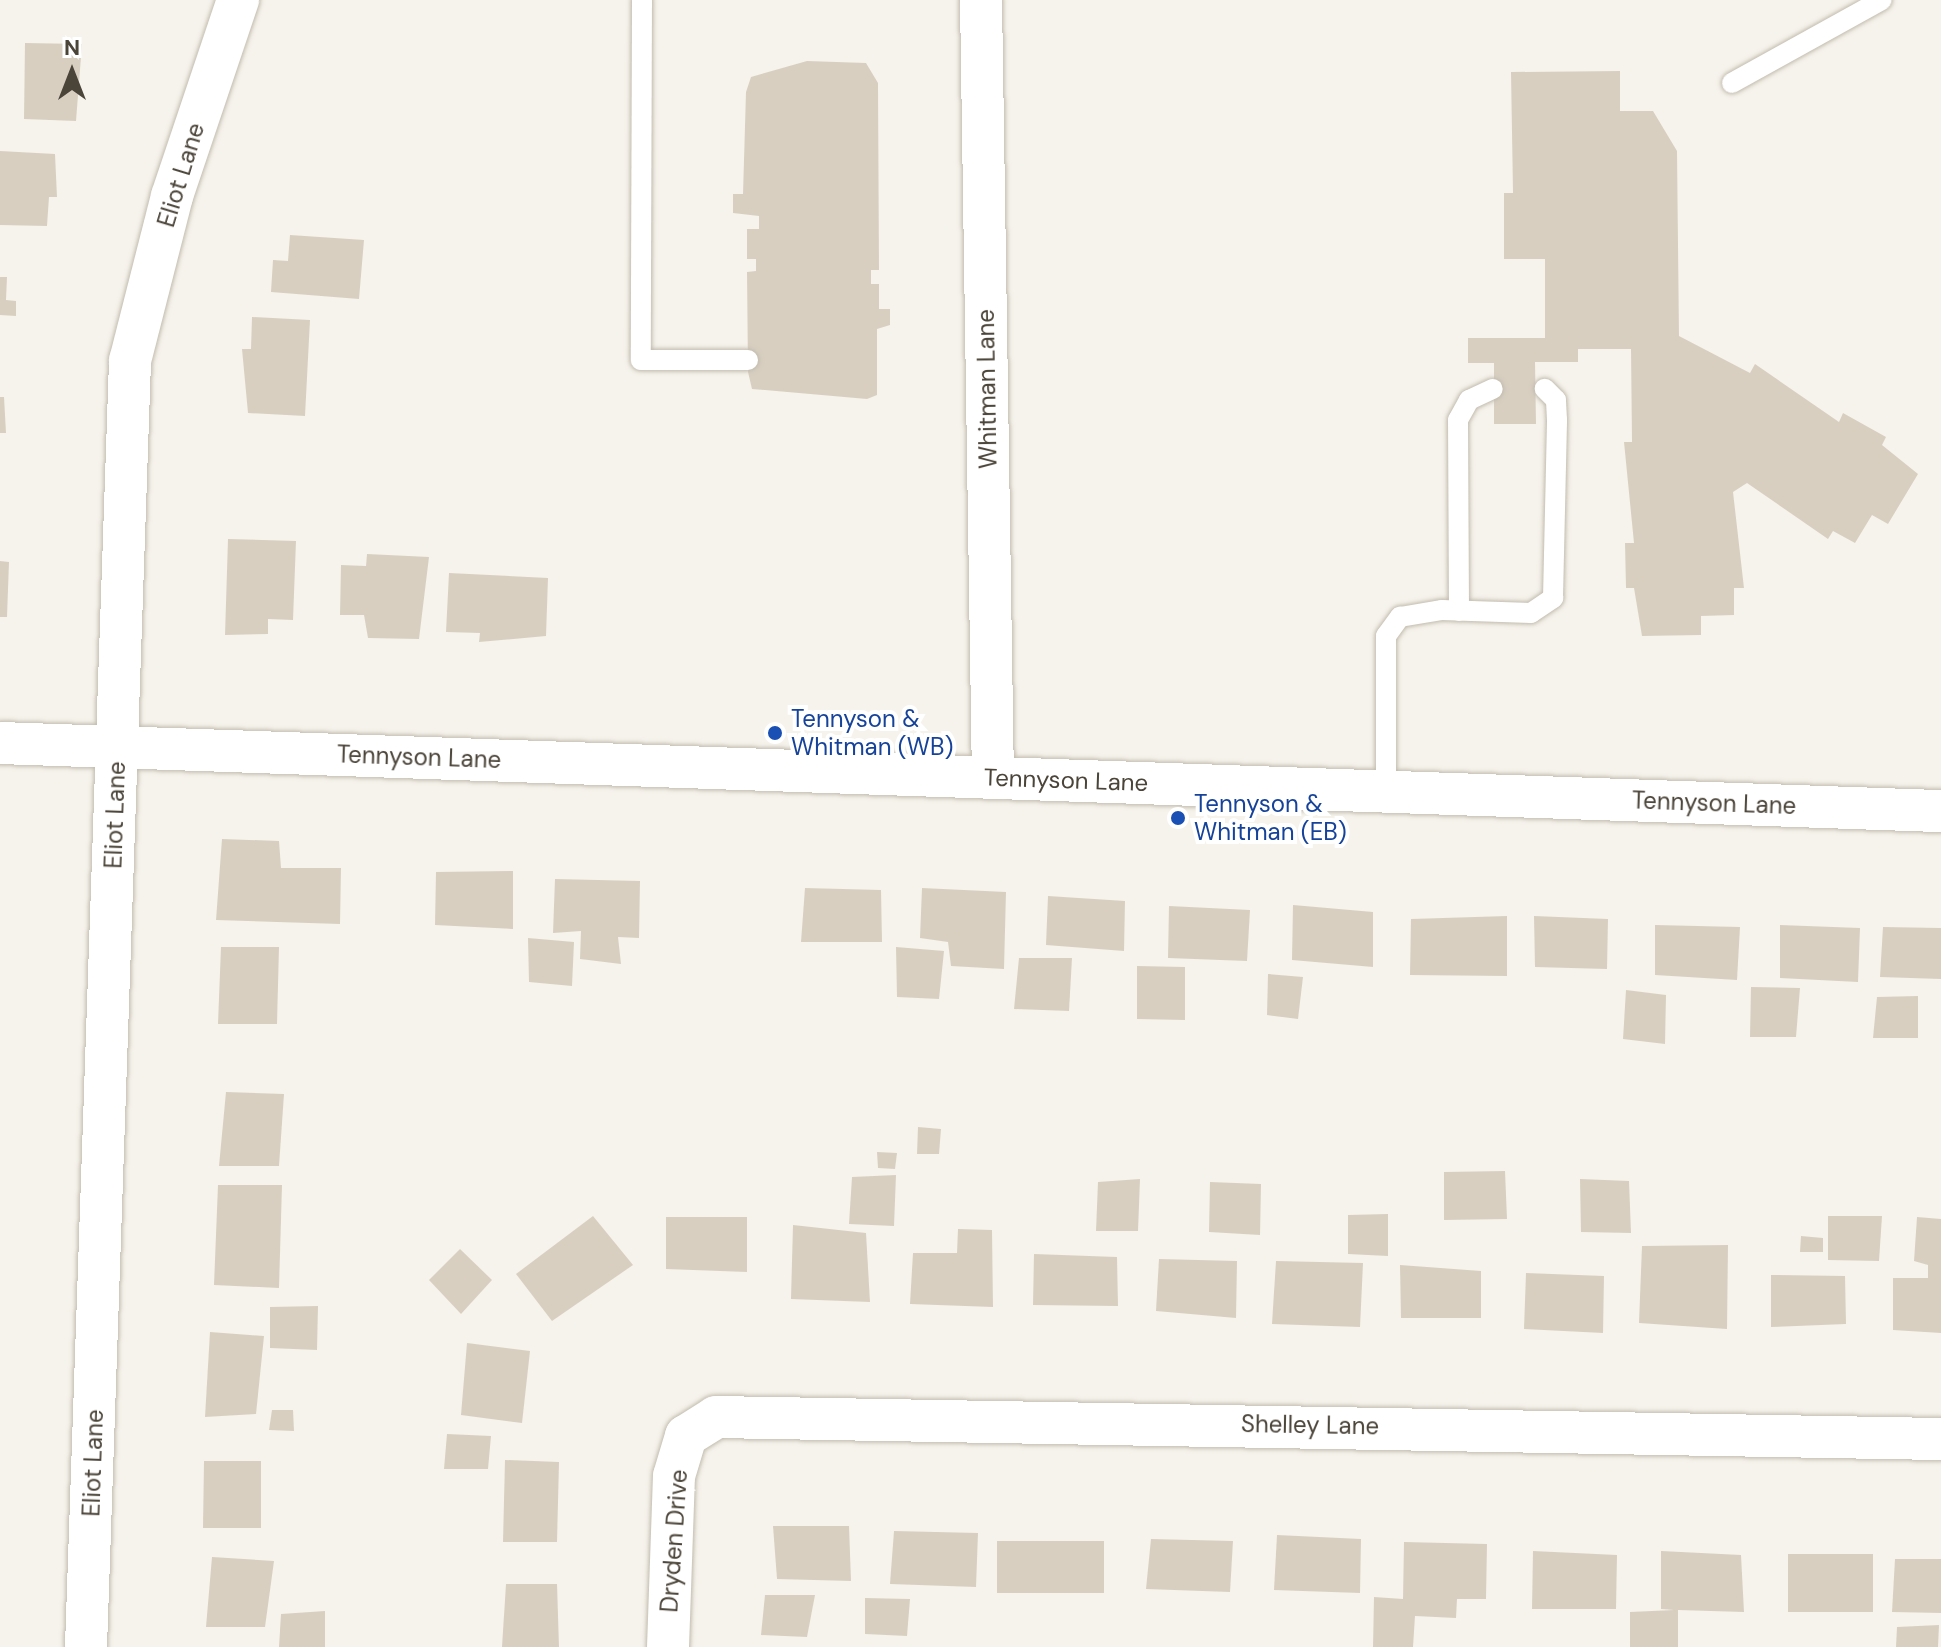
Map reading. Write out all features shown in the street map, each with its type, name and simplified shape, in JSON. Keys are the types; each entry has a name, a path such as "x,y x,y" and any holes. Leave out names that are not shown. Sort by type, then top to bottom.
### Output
{"street":[{"name":"Eliot Lane","path":"86,1647 130,361 172,196 238,0"},
{"name":"Whitman Lane","path":"981,0 993,778"},
{"name":"Tennyson Lane","path":"0,743 1941,811"},
{"name":"Shelley Lane","path":"686,1436 716,1417 752,1412 1941,1439"},
{"name":"Dryden Drive","path":"668,1647 674,1476 686,1436"}],"lane":[{"path":"642,0 641,360 748,360"},
{"path":"1732,83 1882,0"},
{"path":"1459,611 1458,420 1469,400 1493,389"},
{"path":"1386,791 1386,636 1400,617 1459,611 1531,613 1553,598 1557,420 1556,400 1545,389"}],"building":[{"path":"25,43 82,44 76,121 24,119"},
{"path":"807,61 866,63 878,83 879,270 871,270 871,284 879,284 879,309 890,309 890,325 877,329 877,395 867,399 752,389 748,372 747,272 756,271 756,259 747,259 747,229 759,229 759,216 733,213 733,194 743,194 746,92 751,77"},
{"path":"1620,71 1620,111 1653,111 1677,151 1679,336 1750,373 1755,364 1839,422 1843,413 1886,437 1882,445 1918,474 1888,524 1872,515 1855,543 1833,531 1828,539 1747,483 1733,492 1744,588 1734,588 1734,615 1701,616 1701,635 1642,636 1634,588 1626,588 1625,543 1634,543 1624,442 1632,442 1631,349 1578,349 1578,362 1535,362 1536,424 1494,424 1494,363 1468,363 1468,338 1545,338 1545,259 1504,259 1504,193 1513,193 1511,72"},
{"path":"0,151 55,154 57,197 49,197 47,226 0,225"},
{"path":"290,235 364,240 359,299 271,292 273,260 288,261"},
{"path":"0,277 7,277 6,300 16,301 16,316 0,315"},
{"path":"252,317 310,320 305,416 248,413 242,349 251,349"},
{"path":"0,397 4,397 6,433 0,433"},
{"path":"228,539 296,541 293,620 268,619 268,634 225,635"},
{"path":"367,554 429,557 419,639 368,638 364,615 340,615 341,565 366,566"},
{"path":"0,561 9,562 7,617 0,617"},
{"path":"449,573 548,578 546,636 479,642 480,633 446,632"},
{"path":"222,839 279,841 281,868 341,868 340,924 216,920"},
{"path":"513,871 513,929 435,925 436,872"},
{"path":"555,879 640,881 639,938 618,937 621,964 580,959 581,931 553,933"},
{"path":"805,888 881,890 882,942 801,942"},
{"path":"922,888 1006,892 1004,969 951,966 948,942 920,938"},
{"path":"1048,896 1125,901 1124,951 1046,945"},
{"path":"1293,905 1373,912 1373,967 1292,960"},
{"path":"1169,906 1250,910 1247,961 1168,958"},
{"path":"1507,916 1507,976 1410,975 1411,919"},
{"path":"1534,916 1608,919 1607,969 1535,967"},
{"path":"1655,925 1740,927 1737,980 1655,975"},
{"path":"1780,925 1860,928 1858,982 1780,978"},
{"path":"1883,927 1941,928 1941,979 1880,977"},
{"path":"528,938 574,942 572,986 529,982"},
{"path":"221,947 279,947 277,1024 218,1024"},
{"path":"896,947 944,951 939,999 897,997"},
{"path":"1019,958 1072,958 1069,1011 1014,1009"},
{"path":"1137,966 1185,967 1185,1020 1137,1019"},
{"path":"1268,974 1303,977 1298,1019 1267,1015"},
{"path":"1751,987 1800,988 1796,1037 1750,1037"},
{"path":"1626,990 1666,995 1665,1044 1623,1039"},
{"path":"1918,996 1918,1038 1873,1038 1877,997"},
{"path":"226,1092 284,1094 279,1166 219,1166"},
{"path":"918,1127 941,1129 939,1154 917,1154"},
{"path":"877,1152 897,1153 895,1169 878,1168"},
{"path":"1505,1171 1507,1219 1444,1220 1444,1172"},
{"path":"896,1175 894,1226 849,1224 852,1177"},
{"path":"1140,1179 1138,1231 1096,1231 1098,1182"},
{"path":"1580,1179 1629,1181 1631,1233 1581,1232"},
{"path":"1210,1182 1261,1184 1260,1235 1209,1232"},
{"path":"218,1185 282,1185 279,1288 214,1285"},
{"path":"1388,1214 1388,1256 1348,1254 1348,1215"},
{"path":"593,1216 633,1265 552,1321 516,1274"},
{"path":"1828,1216 1882,1216 1879,1261 1828,1260"},
{"path":"666,1217 747,1217 747,1272 666,1269"},
{"path":"1917,1217 1941,1219 1941,1333 1893,1330 1893,1278 1928,1278 1928,1265 1914,1261"},
{"path":"793,1225 866,1233 870,1302 791,1299"},
{"path":"958,1229 992,1230 993,1307 910,1304 913,1253 957,1253"},
{"path":"1801,1236 1823,1238 1823,1252 1800,1252"},
{"path":"1728,1245 1727,1329 1639,1323 1642,1246"},
{"path":"460,1249 492,1280 461,1314 429,1280"},
{"path":"1034,1254 1117,1257 1118,1306 1033,1305"},
{"path":"1159,1259 1237,1261 1236,1318 1156,1311"},
{"path":"1276,1261 1363,1263 1360,1327 1272,1324"},
{"path":"1400,1265 1481,1271 1481,1318 1401,1318"},
{"path":"1526,1273 1604,1276 1603,1333 1524,1329"},
{"path":"1771,1275 1845,1276 1846,1324 1771,1327"},
{"path":"318,1306 317,1350 270,1348 270,1307"},
{"path":"210,1332 264,1336 256,1414 205,1417"},
{"path":"467,1343 530,1351 522,1423 461,1415"},
{"path":"272,1410 293,1410 294,1431 269,1430"},
{"path":"447,1434 491,1436 488,1469 444,1469"},
{"path":"505,1460 559,1462 557,1542 503,1542"},
{"path":"204,1461 261,1461 261,1528 203,1528"},
{"path":"773,1526 849,1526 851,1581 777,1579"},
{"path":"894,1531 978,1533 976,1587 890,1584"},
{"path":"1277,1535 1361,1539 1360,1593 1274,1590"},
{"path":"1151,1539 1233,1541 1230,1592 1146,1589"},
{"path":"997,1541 1104,1541 1104,1593 997,1593"},
{"path":"1404,1542 1487,1544 1486,1599 1457,1599 1456,1618 1415,1616 1413,1647 1373,1647 1374,1597 1403,1599"},
{"path":"1533,1551 1617,1555 1616,1609 1532,1609"},
{"path":"1661,1551 1741,1555 1744,1612 1678,1610 1678,1647 1630,1647 1630,1612 1674,1610 1661,1609"},
{"path":"1788,1554 1873,1554 1873,1612 1788,1612"},
{"path":"212,1557 274,1561 265,1627 206,1627"},
{"path":"1895,1559 1941,1559 1941,1613 1892,1612"},
{"path":"506,1584 557,1584 559,1647 502,1647"},
{"path":"765,1595 815,1595 807,1637 761,1635"},
{"path":"865,1598 910,1599 907,1636 865,1634"},
{"path":"325,1611 325,1647 279,1647 281,1614"},
{"path":"1939,1625 1938,1647 1896,1647 1897,1627"}],"place":[{"name":"Tennyson & Whitman (WB)","path":"775,733"},
{"name":"Tennyson & Whitman (EB)","path":"1178,818"}]}
